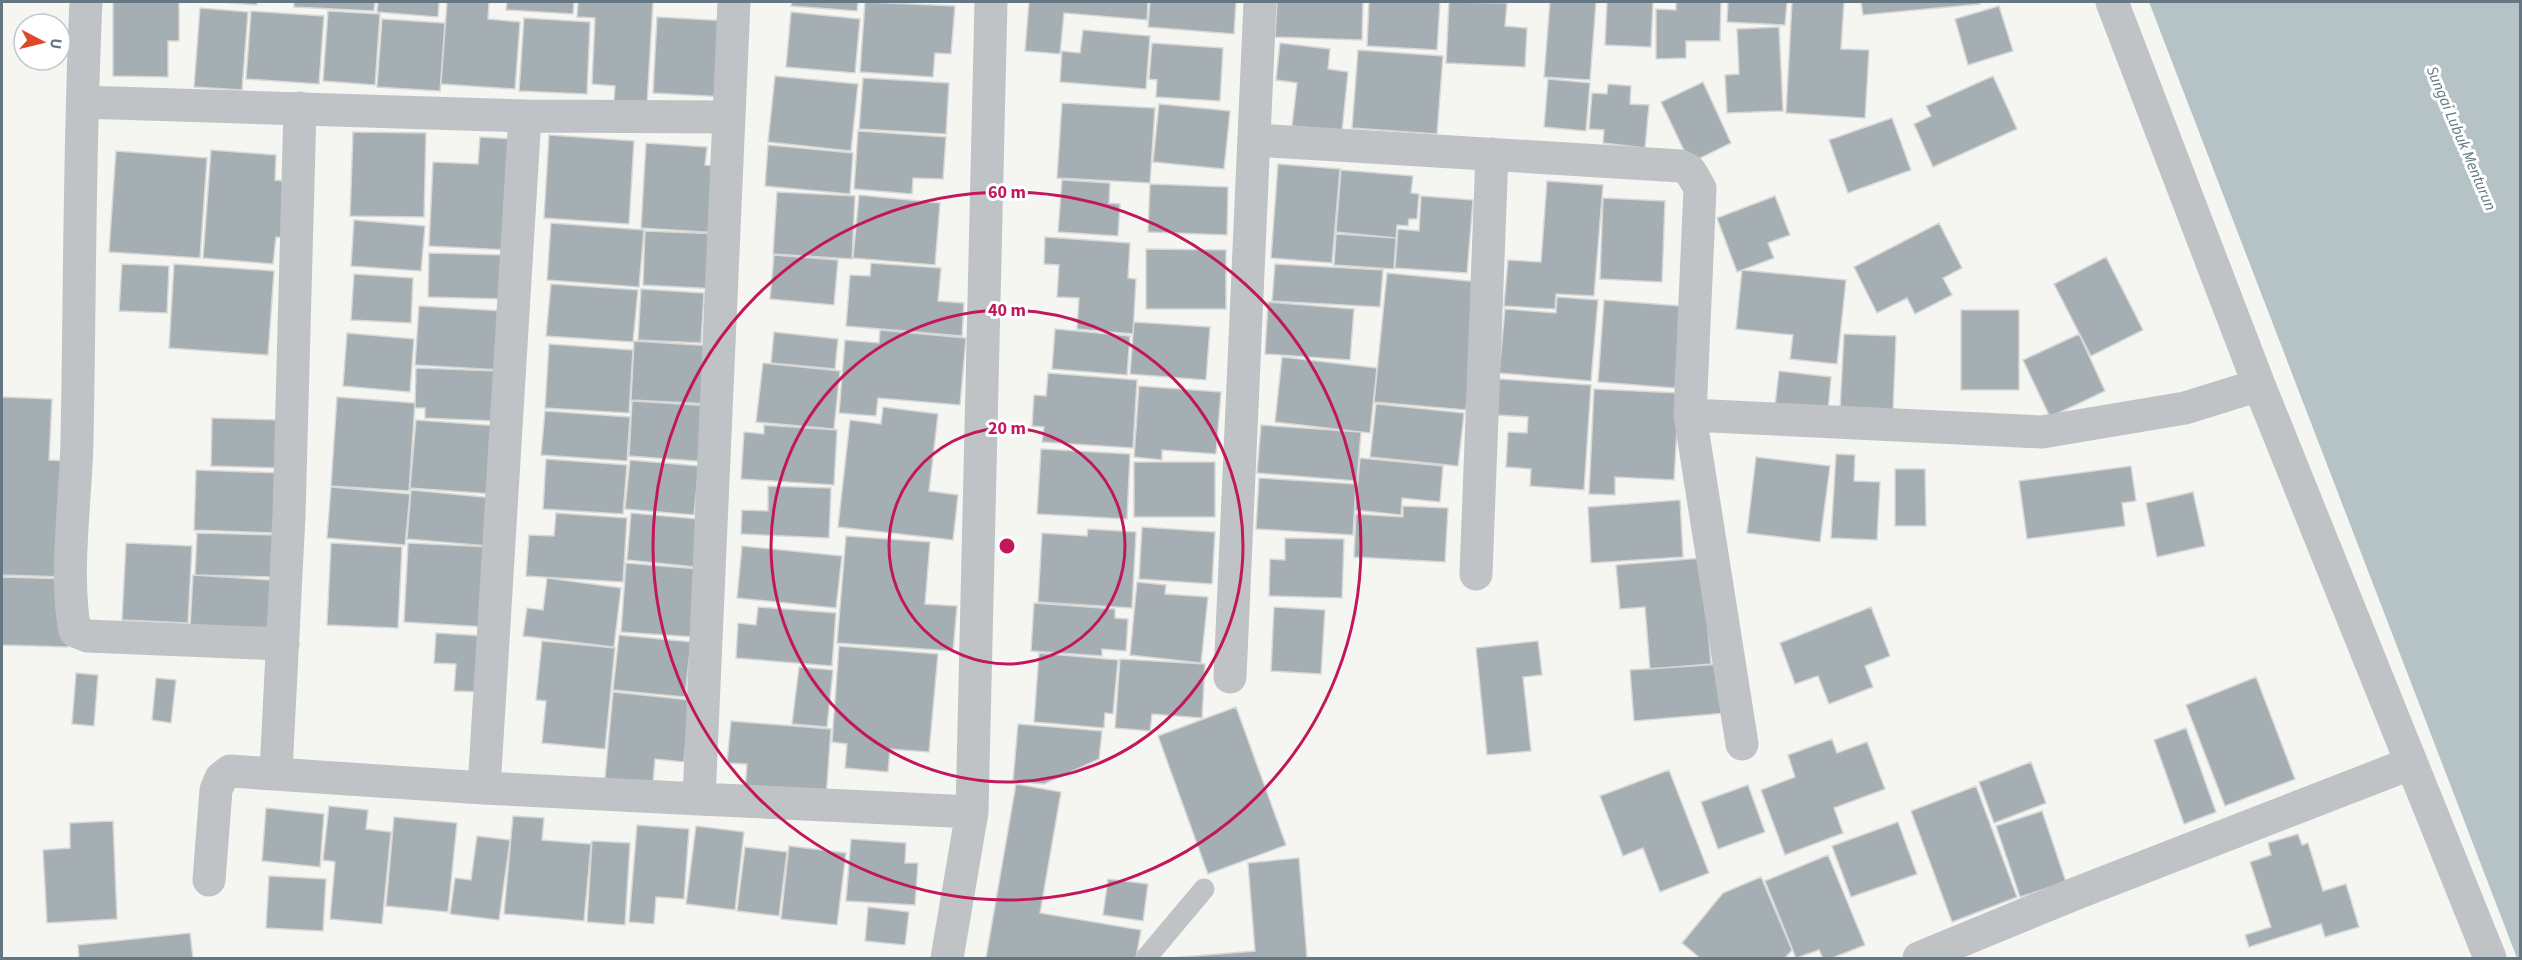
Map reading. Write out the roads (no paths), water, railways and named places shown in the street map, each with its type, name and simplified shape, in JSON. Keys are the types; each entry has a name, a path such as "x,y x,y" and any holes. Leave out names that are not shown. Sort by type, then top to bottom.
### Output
{"street":[{"path":"86,2 72,615 75,631 88,636 283,645"},
{"path":"699,799 734,2"},
{"path":"947,958 972,812 992,2"},
{"path":"1230,677 1256,140 1260,2"},
{"path":"2112,2 2259,385 2409,764 2490,958"},
{"path":"83,102 525,116 728,117"},
{"path":"276,772 289,515 300,108"},
{"path":"484,788 525,116"},
{"path":"1256,140 1681,166 1696,177 1700,188 1690,415 1742,744"},
{"path":"1476,574 1492,154"},
{"path":"1690,415 2042,432 2186,408 2259,385"},
{"path":"1919,958 2077,893 2409,764"},
{"path":"209,880 216,790 221,778 230,771 276,772 484,788 972,812"}],"lane":[{"path":"1146,958 1204,889"}],"water":[{"name":"Sungai Lubuk Menturun","path":"2149,2 2520,2 2520,958 2517,958"}]}
